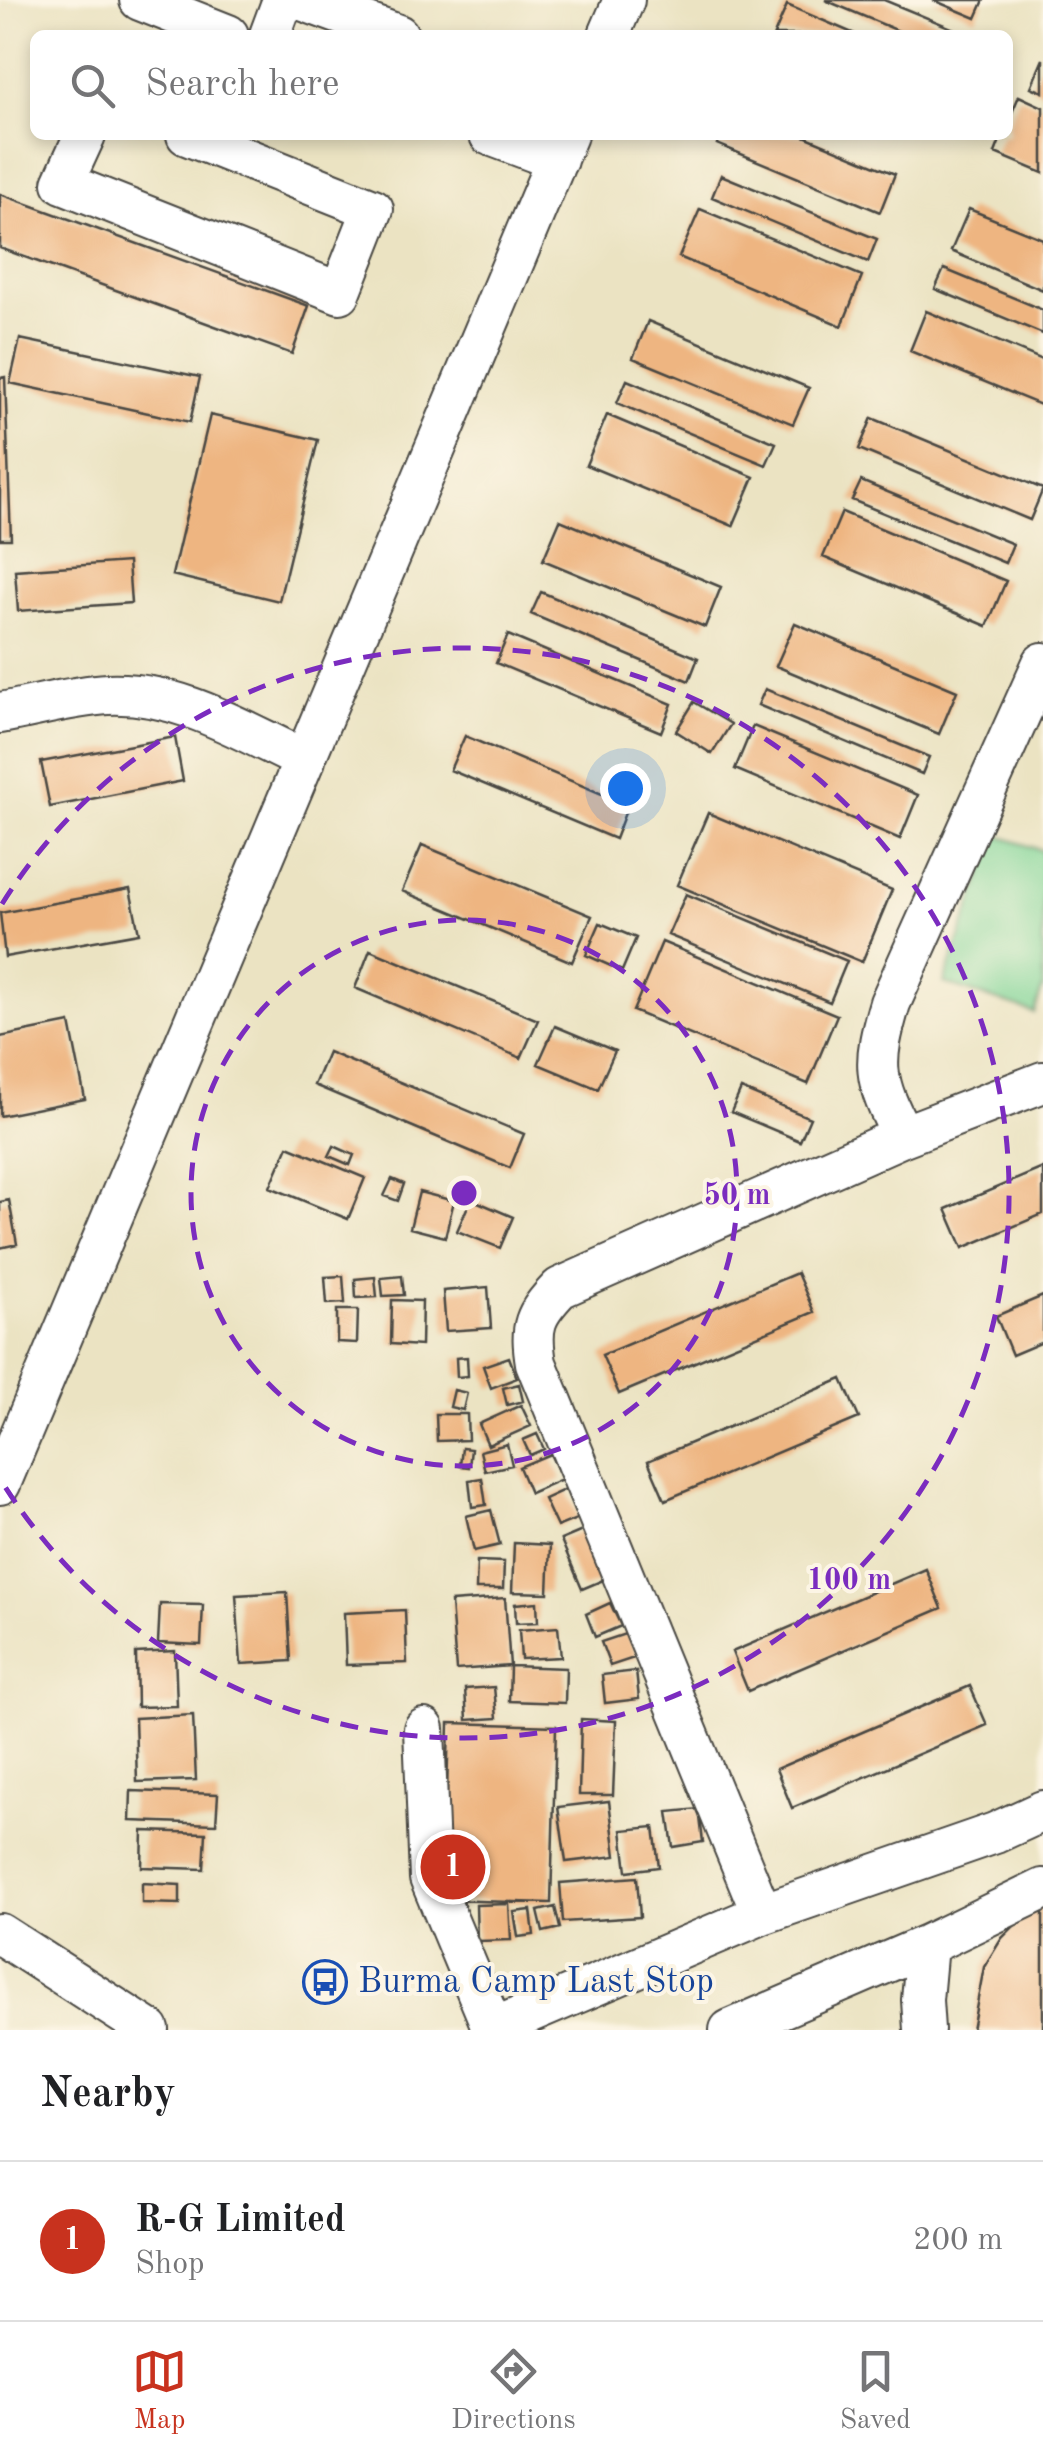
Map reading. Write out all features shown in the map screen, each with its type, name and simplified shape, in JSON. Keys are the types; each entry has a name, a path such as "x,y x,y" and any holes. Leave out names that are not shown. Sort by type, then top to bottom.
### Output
{"street":[{"path":"140,0 215,30"},
{"path":"272,30 283,0"},
{"path":"302,0 384,30"},
{"path":"611,30 624,0"},
{"path":"83,140 63,183 340,293 374,209 230,142"},
{"path":"0,1484 562,148 518,140"},
{"path":"902,1136 882,1095 877,1049 890,1003 1043,663"},
{"path":"0,713 105,694 140,694 181,702 305,760"},
{"path":"762,1914 536,1362 532,1335 539,1310 560,1288 902,1136 1043,1082"},
{"path":"424,1728 430,1878 492,2029 762,1914 995,1833 1043,1812"},
{"path":"730,2030 927,1945 1043,1889"},
{"path":"0,1934 148,2030"},
{"path":"924,2030 922,2000 927,1945"}],"green space":[{"path":"996,835 1043,851 1043,987 1034,1013 944,983"}],"building":[{"path":"825,0 884,0 957,30 896,30"},
{"path":"933,0 984,0 976,18"},
{"path":"787,5 845,30 776,30"},
{"path":"1043,59 1043,92 1031,87"},
{"path":"1019,96 1043,107 1043,173 995,153 1000,140 1013,140 1013,110"},
{"path":"719,140 814,140 895,174 880,212 717,144"},
{"path":"721,175 877,239 868,262 712,197"},
{"path":"0,194 309,306 292,354 0,248"},
{"path":"700,209 862,276 842,326 679,257"},
{"path":"969,209 1043,239 1043,290 951,251"},
{"path":"944,269 1043,310 1043,334 935,289"},
{"path":"926,311 1043,360 1043,406 910,351"},
{"path":"648,321 809,388 793,424 633,358"},
{"path":"20,339 200,377 190,422 10,383"},
{"path":"5,377 11,539 0,539 0,378"},
{"path":"627,380 776,443 766,465 617,403"},
{"path":"210,415 318,440 279,601 172,575"},
{"path":"607,415 754,477 733,526 586,465"},
{"path":"872,418 1043,489 1030,520 859,449"},
{"path":"861,481 1013,544 1005,563 852,500"},
{"path":"842,512 1006,581 987,626 823,557"},
{"path":"560,520 721,587 705,627 543,560"},
{"path":"128,562 131,603 18,611 15,570"},
{"path":"541,592 698,658 689,681 531,614"},
{"path":"795,623 957,691 939,734 776,666"},
{"path":"508,635 672,704 661,732 496,663"},
{"path":"765,689 929,757 922,774 758,705"},
{"path":"694,702 731,724 712,754 676,731"},
{"path":"753,726 918,795 900,839 735,769"},
{"path":"465,736 628,805 615,839 450,770"},
{"path":"175,737 183,781 50,807 41,762"},
{"path":"708,813 892,890 862,962 677,885"},
{"path":"422,845 592,916 572,962 402,891"},
{"path":"130,889 139,933 5,957 0,913"},
{"path":"686,894 847,961 830,1002 668,935"},
{"path":"600,923 636,938 622,971 586,955"},
{"path":"662,942 837,1015 808,1084 633,1011"},
{"path":"370,950 538,1020 521,1058 355,988"},
{"path":"70,1023 85,1099 0,1116 0,1037"},
{"path":"555,1026 615,1051 598,1089 538,1064"},
{"path":"328,1052 524,1134 510,1168 314,1085"},
{"path":"741,1089 810,1118 800,1141 731,1112"},
{"path":"288,1146 365,1178 348,1219 270,1187"},
{"path":"334,1146 354,1155 350,1165 329,1156"},
{"path":"1043,1168 1043,1214 963,1248 946,1209"},
{"path":"392,1179 404,1184 398,1201 384,1196"},
{"path":"419,1192 454,1201 445,1237 410,1228"},
{"path":"471,1199 513,1217 500,1248 457,1231"},
{"path":"9,1200 17,1244 0,1248 0,1202"},
{"path":"797,1273 814,1312 619,1394 602,1355"},
{"path":"343,1276 345,1303 327,1304 325,1277"},
{"path":"402,1276 404,1295 383,1296 381,1278"},
{"path":"375,1277 377,1297 356,1298 355,1279"},
{"path":"488,1287 491,1328 446,1331 443,1291"},
{"path":"1043,1296 1043,1342 1012,1355 996,1316"},
{"path":"392,1300 422,1301 421,1346 391,1344"},
{"path":"337,1310 358,1310 357,1343 337,1342"},
{"path":"467,1357 468,1376 457,1377 456,1358"},
{"path":"509,1357 517,1378 491,1388 483,1366"},
{"path":"842,1379 859,1418 665,1500 648,1461"},
{"path":"519,1384 523,1401 507,1405 503,1388"},
{"path":"454,1390 467,1393 463,1410 450,1407"},
{"path":"521,1405 531,1426 488,1445 479,1424"},
{"path":"436,1414 467,1414 468,1440 437,1441"},
{"path":"537,1434 544,1449 530,1455 523,1440"},
{"path":"507,1444 512,1465 485,1471 480,1451"},
{"path":"462,1448 471,1449 469,1467 460,1466"},
{"path":"550,1454 562,1479 530,1493 519,1467"},
{"path":"482,1478 486,1505 472,1507 469,1480"},
{"path":"566,1489 579,1518 557,1527 544,1499"},
{"path":"491,1510 500,1545 474,1551 466,1516"},
{"path":"587,1529 608,1578 582,1589 561,1540"},
{"path":"514,1543 550,1545 548,1593 512,1592"},
{"path":"477,1561 504,1562 503,1589 476,1589"},
{"path":"926,1569 942,1608 748,1691 732,1652"},
{"path":"287,1592 291,1661 241,1664 236,1595"},
{"path":"505,1598 510,1666 456,1670 451,1602"},
{"path":"537,1602 538,1622 516,1623 515,1604"},
{"path":"610,1603 621,1626 595,1637 586,1614"},
{"path":"160,1604 203,1605 201,1645 158,1643"},
{"path":"405,1610 407,1663 346,1665 344,1613"},
{"path":"558,1627 561,1657 521,1659 519,1630"},
{"path":"628,1633 637,1657 610,1666 601,1642"},
{"path":"175,1651 177,1706 137,1707 136,1653"},
{"path":"510,1666 566,1668 565,1703 509,1701"},
{"path":"636,1671 639,1699 605,1703 602,1675"},
{"path":"970,1686 987,1725 792,1808 776,1769"},
{"path":"494,1687 497,1718 467,1720 465,1689"},
{"path":"193,1715 196,1780 137,1782 135,1718"},
{"path":"581,1719 616,1721 613,1795 579,1795"},
{"path":"449,1723 556,1726 551,1903 444,1900"},
{"path":"131,1791 218,1794 216,1824 130,1821"},
{"path":"609,1801 616,1856 566,1862 558,1807"},
{"path":"699,1809 703,1842 673,1847 668,1812"},
{"path":"654,1827 659,1867 627,1871 622,1830"},
{"path":"143,1831 206,1833 204,1869 142,1867"},
{"path":"637,1877 640,1917 563,1922 560,1883"},
{"path":"142,1883 180,1885 180,1904 142,1903"},
{"path":"509,1904 511,1940 477,1941 476,1905"},
{"path":"1043,1904 1043,2030 972,2030 984,1967 1002,1938"},
{"path":"555,1907 560,1928 543,1932 538,1911"},
{"path":"531,1910 534,1935 518,1937 514,1912"}],"place":[{"name":"R-G Limited","path":"453,1867"},
{"name":"Burma Camp Last Stop","path":"325,1982"}]}
